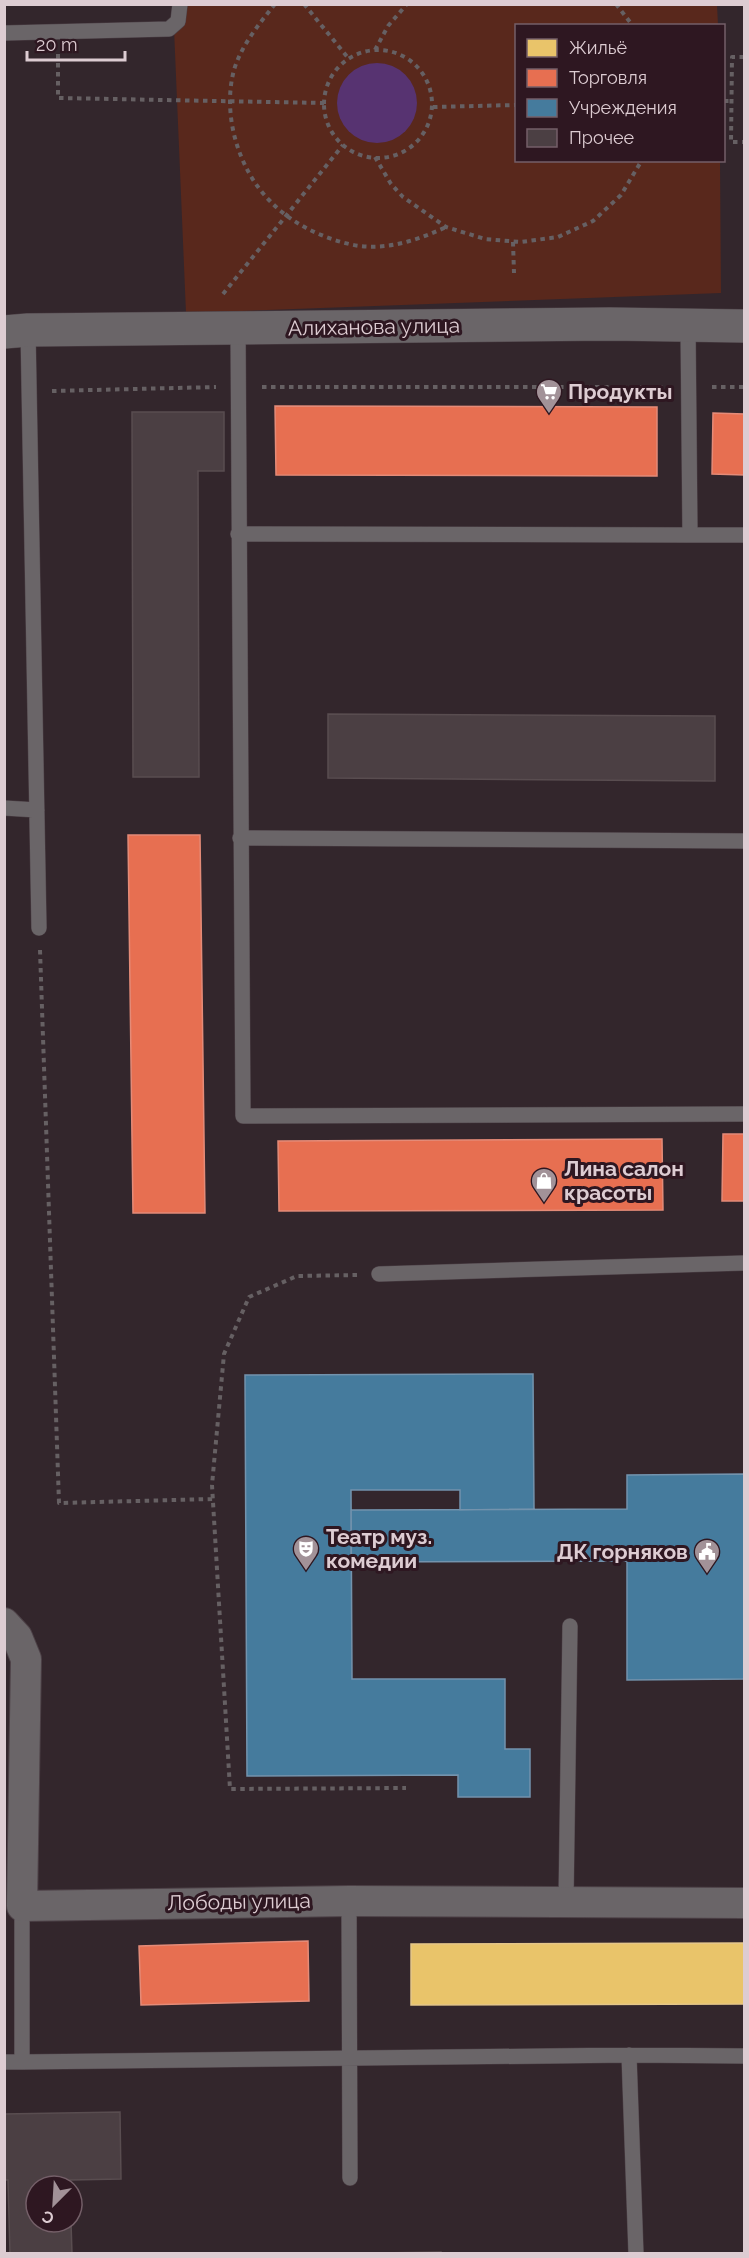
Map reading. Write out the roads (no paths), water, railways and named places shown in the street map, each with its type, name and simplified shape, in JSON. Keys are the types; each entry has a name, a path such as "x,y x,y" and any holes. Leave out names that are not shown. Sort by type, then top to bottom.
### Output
{"street":[{"name":"Алиханова улица","path":"16,331 744,326"},
{"path":"4,1623 17,1637 26,1659 22,1906"},
{"name":"Лободы улица","path":"22,1906 349,1900 744,1903"}],"lane":[{"path":"4,33 169,29 178,21 180,4"},
{"path":"688,325 690,535"},
{"path":"238,328 243,1116 744,1114"},
{"path":"16,331 30,391 39,928"},
{"path":"238,534 744,535"},
{"path":"4,808 37,810"},
{"path":"240,838 744,841"},
{"path":"379,1274 744,1263"},
{"path":"566,1902 570,1626"},
{"path":"349,1900 350,2178"},
{"path":"22,1906 22,2062"},
{"path":"629,2055 636,2253"},
{"path":"4,2062 629,2055 744,2056"}],"place":[{"name":"Продукты","path":"549,415"},
{"name":"Лина салон красоты","path":"544,1204"},
{"name":"Театр муз. комедии","path":"306,1572"},
{"name":"ДК горняков","path":"707,1575"}]}
